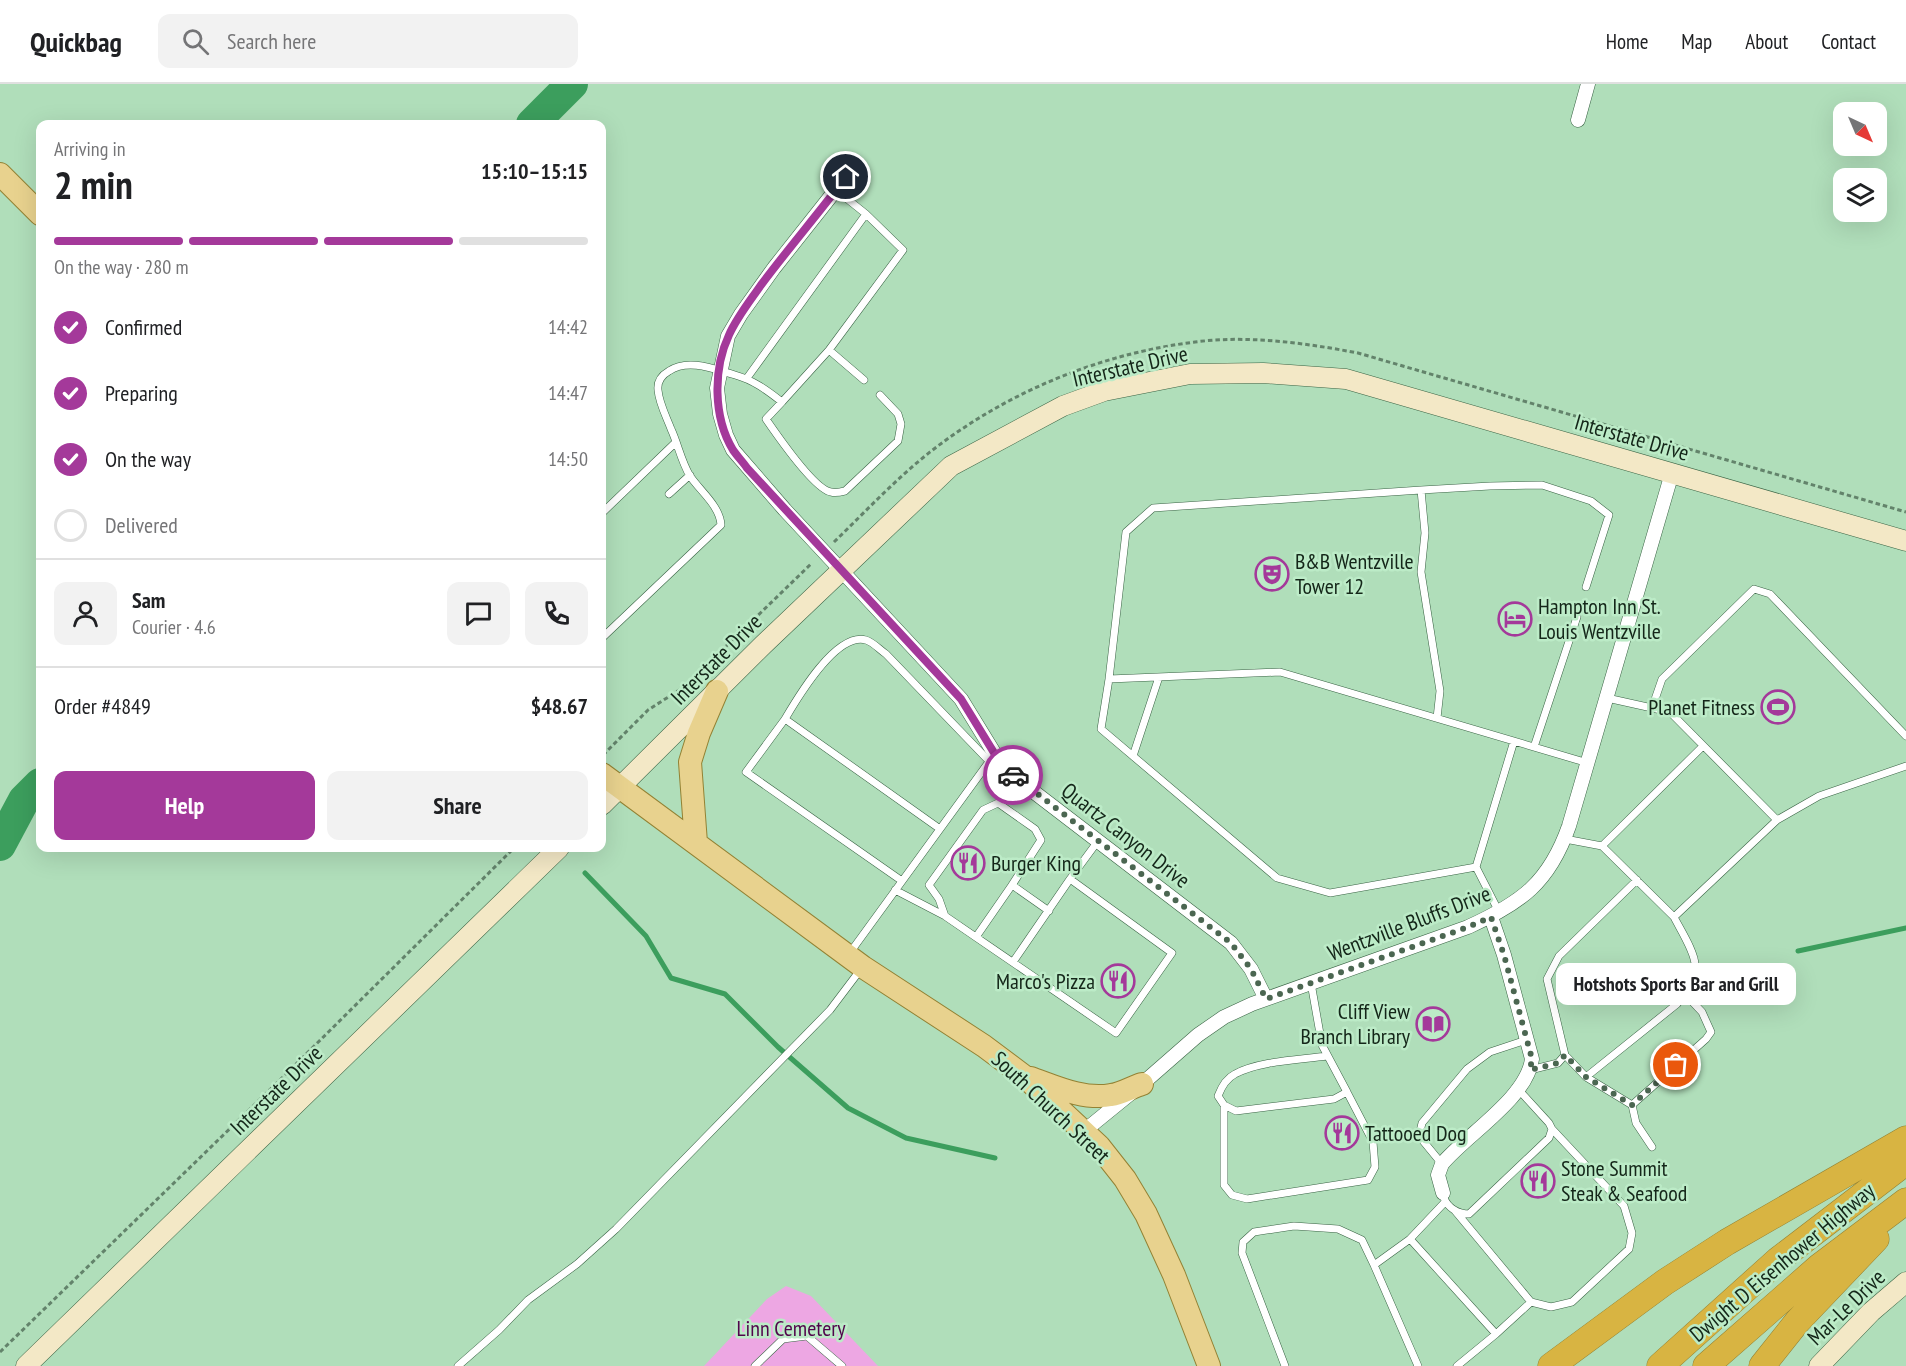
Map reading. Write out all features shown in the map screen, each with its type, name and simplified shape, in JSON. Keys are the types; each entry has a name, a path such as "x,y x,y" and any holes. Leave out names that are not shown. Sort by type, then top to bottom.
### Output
{"highway":[{"path":"1551,1366 1665,1282 1718,1248 1906,1139"},
{"name":"Dwight D Eisenhower Highway","path":"1660,1366 1778,1260 1906,1162"},
{"name":"Dwight D Eisenhower Highway","path":"1706,1366 1820,1266 1906,1201"},
{"path":"1762,1366 1797,1322 1906,1207"}],"main road":[{"path":"0,174 36,210"},
{"name":"Interstate Drive","path":"606,801 841,569 951,466 1064,406 1104,391 1190,374 1263,373 1346,379 1906,541"},
{"path":"696,843 690,762 699,733 717,691"},
{"name":"South Church Street","path":"606,777 855,961 984,1046 1024,1076 1099,1146 1125,1179 1146,1214 1174,1275 1209,1366"},
{"name":"Interstate Drive","path":"26,1366 555,852"},
{"path":"1024,1076 1069,1092 1093,1095 1111,1095 1142,1084"},
{"name":"Mar-Le Drive","path":"1819,1366 1871,1312 1906,1282"}],"street":[{"path":"1578,120 1588,84"},
{"name":"Quartz Canyon Drive","path":"846,177 741,314 728,336 717,388 720,414 733,450 785,510 961,699 992,757 1004,769 1231,943 1251,969 1266,999"},
{"name":"Wentzville Bluffs Drive","path":"1083,1132 1198,1035 1224,1017 1266,999 1468,927 1519,900 1538,884 1552,865 1565,839 1672,473"},
{"path":"1444,1197 1438,1175 1442,1164 1511,1099 1530,1070 1532,1059 1495,914"}],"lane":[{"path":"836,190 866,214 903,250 829,350 766,419 789,451 818,484 830,492 845,491 898,441 901,424 898,414 880,395"},
{"path":"747,378 866,214"},
{"path":"829,350 864,380"},
{"path":"606,634 721,525 715,507 683,464 662,406 658,387 662,376 674,367 688,364 719,370 747,378 782,402"},
{"path":"606,509 676,442"},
{"path":"669,494 690,475"},
{"path":"1476,867 1330,893 1277,878 1101,729 1126,532 1153,508 1421,490 1542,485 1591,501 1609,514 1586,587"},
{"path":"1421,490 1425,533 1421,572 1440,691 1437,718"},
{"path":"1652,708 1662,679 1754,589 1770,594 1906,736"},
{"path":"1534,747 1577,617"},
{"path":"458,1366 500,1330 528,1300 577,1264 616,1229 830,1010 895,890 902,881 940,830 992,757 886,654 867,640 849,641 835,652 806,684 785,718 746,772 902,881"},
{"path":"1109,679 1280,672 1588,763"},
{"path":"1133,756 1159,676"},
{"path":"1607,698 1670,712 1777,820"},
{"path":"785,718 940,830"},
{"path":"1495,914 1476,867 1514,741"},
{"path":"1602,846 1703,746"},
{"path":"1674,917 1777,820 1819,796 1906,766"},
{"path":"945,916 939,899 929,885 983,810 998,803 1035,829 1041,840 976,937"},
{"path":"1565,839 1602,846 1674,917 1688,943 1695,964 1685,994 1677,1004 1586,1077"},
{"path":"1012,962 1098,840"},
{"path":"895,890 945,916 1116,1033 1172,953 1070,879"},
{"path":"1637,880 1559,956 1548,979 1565,1055 1586,1077 1632,1105 1636,1123 1652,1147"},
{"path":"1012,885 1048,911"},
{"path":"1311,983 1322,1045 1373,1142 1375,1167 1368,1180 1247,1199 1232,1196 1224,1185 1224,1106 1218,1096 1222,1087 1233,1075 1258,1066 1327,1056"},
{"path":"1632,1105 1711,1032 1702,1012 1685,994"},
{"path":"1442,1164 1419,1136 1422,1123 1467,1068 1491,1052 1526,1040"},
{"path":"1530,1070 1558,1063 1565,1055"},
{"path":"1374,1265 1410,1239 1444,1197 1531,1302 1551,1307 1572,1302 1629,1249 1632,1233 1624,1206 1518,1089"},
{"path":"1224,1106 1236,1111 1326,1100 1347,1092"},
{"path":"1456,1212 1469,1214 1476,1209 1549,1138 1552,1129"},
{"path":"1285,1366 1242,1253 1242,1242 1254,1232 1294,1226 1338,1229 1362,1240 1418,1366"},
{"path":"1410,1239 1496,1334"},
{"path":"1456,1366 1531,1302"},
{"path":"755,1366 783,1339 807,1336 842,1366"}],"path":[{"path":"606,752 648,710 684,687 904,474 931,452 977,419 1016,396 1103,361 1149,350 1209,341 1280,341 1358,353 1906,512"},
{"path":"0,1352 510,852"}],"green space":[{"name":"Linn Cemetery","path":"786,1286 811,1296 878,1366 704,1366 767,1299"}],"waterway":[{"path":"536,120 572,84"},
{"path":"0,845 24,800 36,788"},
{"path":"585,873 646,936 671,978 725,994 778,1047 848,1108 906,1138 995,1158"},
{"path":"1798,951 1906,928"}],"way so far":[{"path":"1013,775 1231,943 1251,969 1266,999 1491,917 1504,955 1532,1059 1530,1070 1558,1063 1565,1055 1586,1077 1632,1105 1676,1065"}],"place":[{"name":"B&B Wentzville Tower 12","path":"1272,574"},
{"name":"Hampton Inn St. Louis Wentzville","path":"1515,619"},
{"name":"Planet Fitness","path":"1778,707"},
{"name":"Burger King","path":"968,863"},
{"name":"Marco's Pizza","path":"1118,981"},
{"name":"Cliff View Branch Library","path":"1433,1024"},
{"name":"Hotshots Sports Bar and Grill","path":"1676,1065"},
{"name":"Tattooed Dog","path":"1342,1133"},
{"name":"Stone Summit Steak & Seafood","path":"1538,1181"}],"route":[{"path":"846,177 774,268 728,336 717,388 720,414 733,450 747,468 961,699 1004,769 1013,775"}]}
